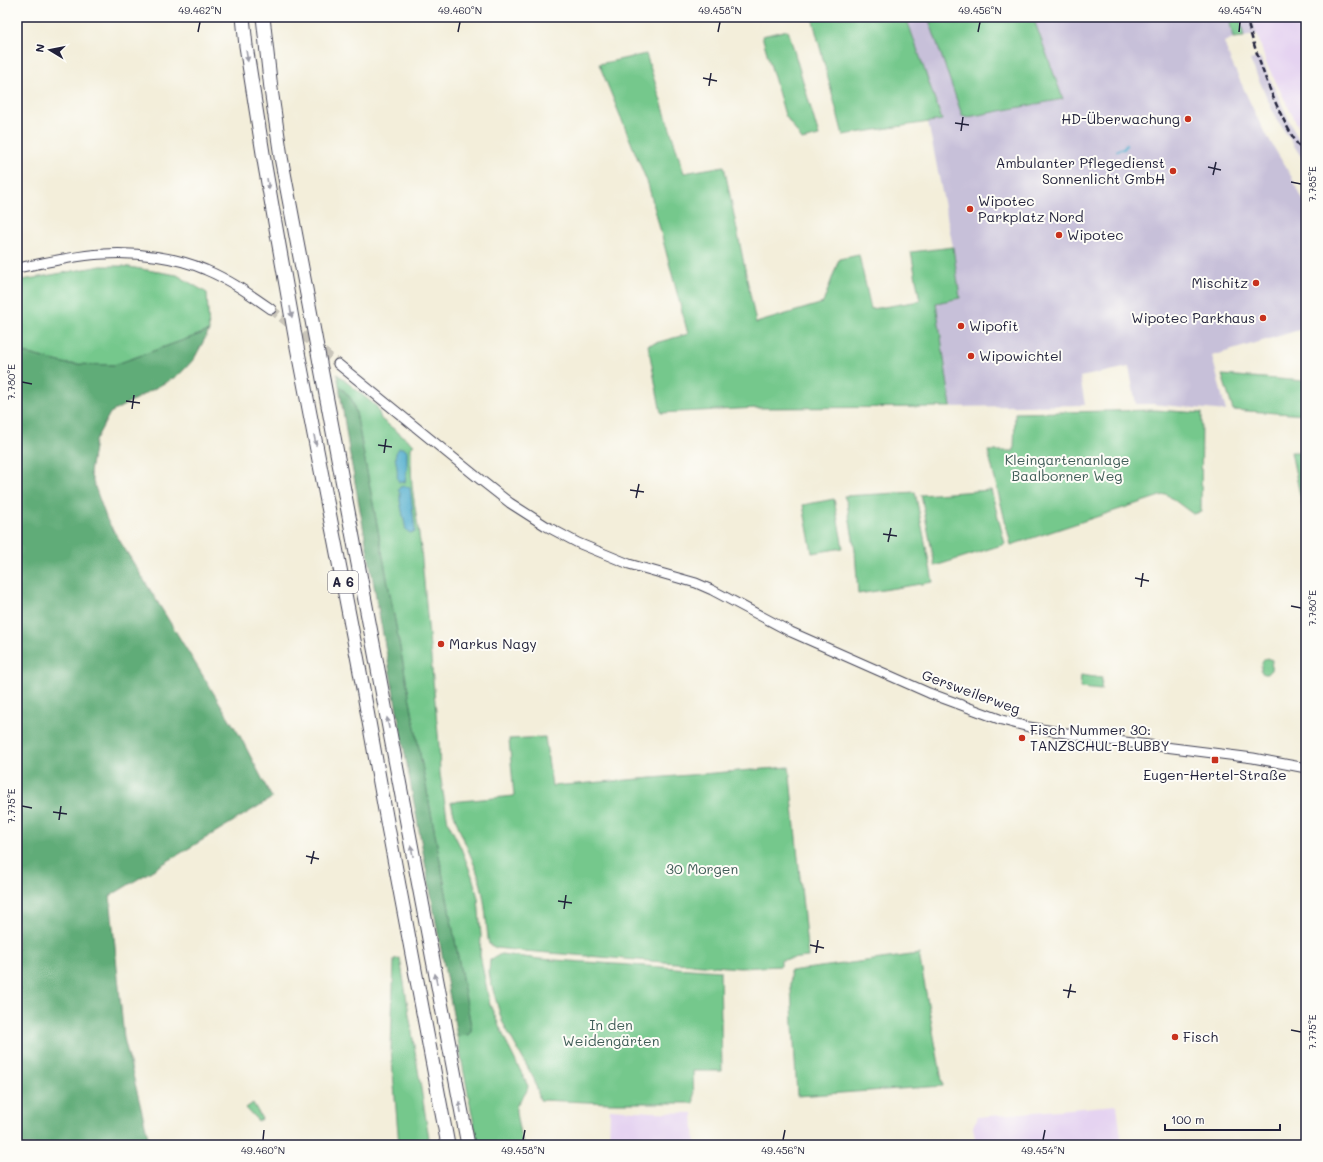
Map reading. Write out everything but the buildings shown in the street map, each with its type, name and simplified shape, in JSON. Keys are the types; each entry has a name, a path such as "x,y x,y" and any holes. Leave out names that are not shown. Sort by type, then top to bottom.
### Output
{"highway":[{"name":"A 6","path":"243,17 264,166 295,339 358,661 448,1145"},
{"name":"A 6","path":"263,17 270,89 281,157 468,1145"}],"street":[{"path":"17,268 103,254 150,256 182,262 206,270 242,289 271,309"},
{"name":"Gersweilerweg","path":"338,364 510,503 546,526 578,543 629,564 696,583 779,626 930,693 1002,720 1029,727 1061,733 1253,758 1306,768"}],"shaded area":[{"path":"906,17 1229,17 1233,38 1224,42 1230,59 1261,126 1291,176 1306,209 1306,328 1212,356 1226,411 1154,404 1136,404 1129,367 1080,377 1085,405 951,407 936,303 960,298 953,247 928,122 942,120"},
{"path":"1240,17 1252,17 1257,34 1244,37"},
{"path":"1252,17 1306,17 1306,142 1266,63"},
{"path":"1260,57 1295,133 1306,150 1306,164 1276,118 1250,60"},
{"path":"1117,1105 1122,1145 976,1145 973,1127 977,1117"},
{"path":"610,1109 693,1113 695,1145 609,1145"}],"green space":[{"path":"812,17 906,17 942,120 843,135"},
{"path":"928,17 1033,17 1063,99 968,117 962,115"},
{"path":"1229,17 1240,17 1244,37 1233,38"},
{"path":"788,30 819,136 802,140 785,115 762,36"},
{"path":"646,54 684,173 724,166 756,323 823,303 839,259 859,255 871,309 920,301 911,252 953,247 960,298 936,303 951,407 757,408 661,413 648,345 688,334 648,184 599,64"},
{"path":"101,266 123,266 177,275 207,293 209,331 114,365 67,364 17,351 17,281"},
{"path":"209,331 194,359 179,375 110,413 95,441 90,473 107,520 240,736 272,798 110,896 124,1038 150,1145 17,1145 17,351 67,364 114,365"},
{"path":"337,374 377,407 381,419 414,445 411,448 412,486 421,549 439,745 440,774 448,822 461,848 472,876 478,898 481,936 480,955 490,1005 528,1086 516,1108 517,1120 523,1145 478,1145 457,1036 468,1035 471,1031 471,1026 356,413 352,400 339,385"},
{"path":"1222,375 1306,381 1306,415 1233,410"},
{"path":"339,385 352,400 356,413 471,1026 471,1031 468,1035 457,1036 349,450"},
{"name":"Kleingartenanlage Baalborner Weg","path":"1155,410 1202,413 1201,512 1193,514 1166,494 1011,545 988,451 1014,451 1015,413"},
{"path":"1291,452 1306,452 1306,523"},
{"path":"991,490 1005,544 935,566 921,495"},
{"path":"915,492 933,582 858,594 855,551 847,503 844,496"},
{"path":"834,499 843,548 812,553 803,505"},
{"path":"1268,658 1272,660 1271,670 1267,674 1263,674 1261,671 1262,663"},
{"path":"1081,675 1102,678 1101,690 1080,688"},
{"name":"30 Morgen","path":"545,737 552,786 789,767 808,957 781,960 781,966 740,968 524,951 496,948 489,944 483,893 476,868 456,821 451,802 514,796 509,739"},
{"name":"In den Weidengärten","path":"501,954 539,959 720,971 722,1071 693,1071 694,1103 610,1103 540,1100 534,1079 502,1021 491,983 489,972 490,960"},
{"path":"919,954 943,1086 797,1096 790,971"},
{"path":"400,958 429,1138 426,1139 426,1145 399,1145 391,1049 394,959"},
{"path":"253,1103 262,1119 258,1121 246,1108"}],"water":[{"path":"399,448 403,448 407,451 405,482 399,482 398,478 395,455"},
{"path":"405,486 410,488 415,530 415,532 410,533 406,530 400,501 400,493 398,490 400,487"}],"waterway":[{"path":"1117,151 1124,149 1126,145"}],"tunnel":[{"path":"271,309 338,364"}],"railway":[{"path":"1246,17 1270,90 1286,125 1306,157"}],"place":[{"name":"HD-Überwachung","path":"1188,119"},
{"name":"Ambulanter Pflegedienst Sonnenlicht GmbH","path":"1173,171"},
{"name":"Wipotec Parkplatz Nord","path":"970,209"},
{"name":"Wipotec","path":"1059,235"},
{"name":"Mischitz","path":"1256,283"},
{"name":"Wipotec Parkhaus","path":"1263,318"},
{"name":"Wipofit","path":"961,326"},
{"name":"Wipowichtel","path":"971,356"},
{"name":"Markus Nagy","path":"441,644"},
{"name":"Fisch Nummer 30: TANZSCHUL-BLUBBY","path":"1022,738"},
{"name":"Eugen-Hertel-Straße","path":"1215,760"},
{"name":"Fisch","path":"1175,1037"}]}
